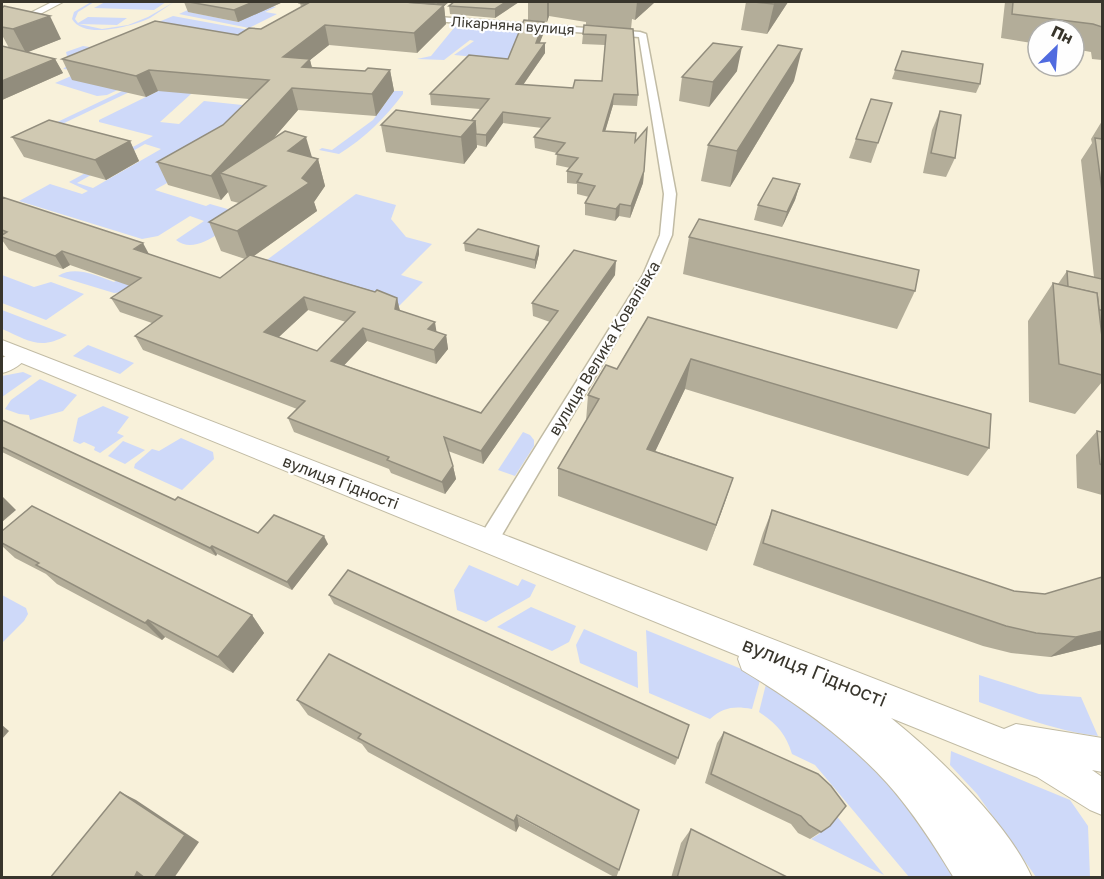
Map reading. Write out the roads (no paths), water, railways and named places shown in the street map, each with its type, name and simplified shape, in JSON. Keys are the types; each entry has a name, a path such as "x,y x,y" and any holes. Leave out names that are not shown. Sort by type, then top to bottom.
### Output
{"main road":[{"name":"вулиця Гідності","path":"8,356 489,539 1040,762 1093,790 1102,798"},
{"name":"вулиця Гідності","path":"681,617 777,672 837,716 897,770 943,826 976,878"},
{"name":"вулиця Гідності","path":"681,617 820,687 867,720 909,754 946,790 982,833 1013,878"},
{"name":"вулиця Гідності","path":"949,725 1035,746 1102,755"}],"street":[{"path":"2,31 58,2"},
{"path":"437,20 444,12"},
{"name":"Лікарняна вулиця","path":"416,18 634,33 643,36"},
{"name":"вулиця Велика Ковалівка","path":"489,539 649,275 666,235 670,215 670,194 643,36"}]}
